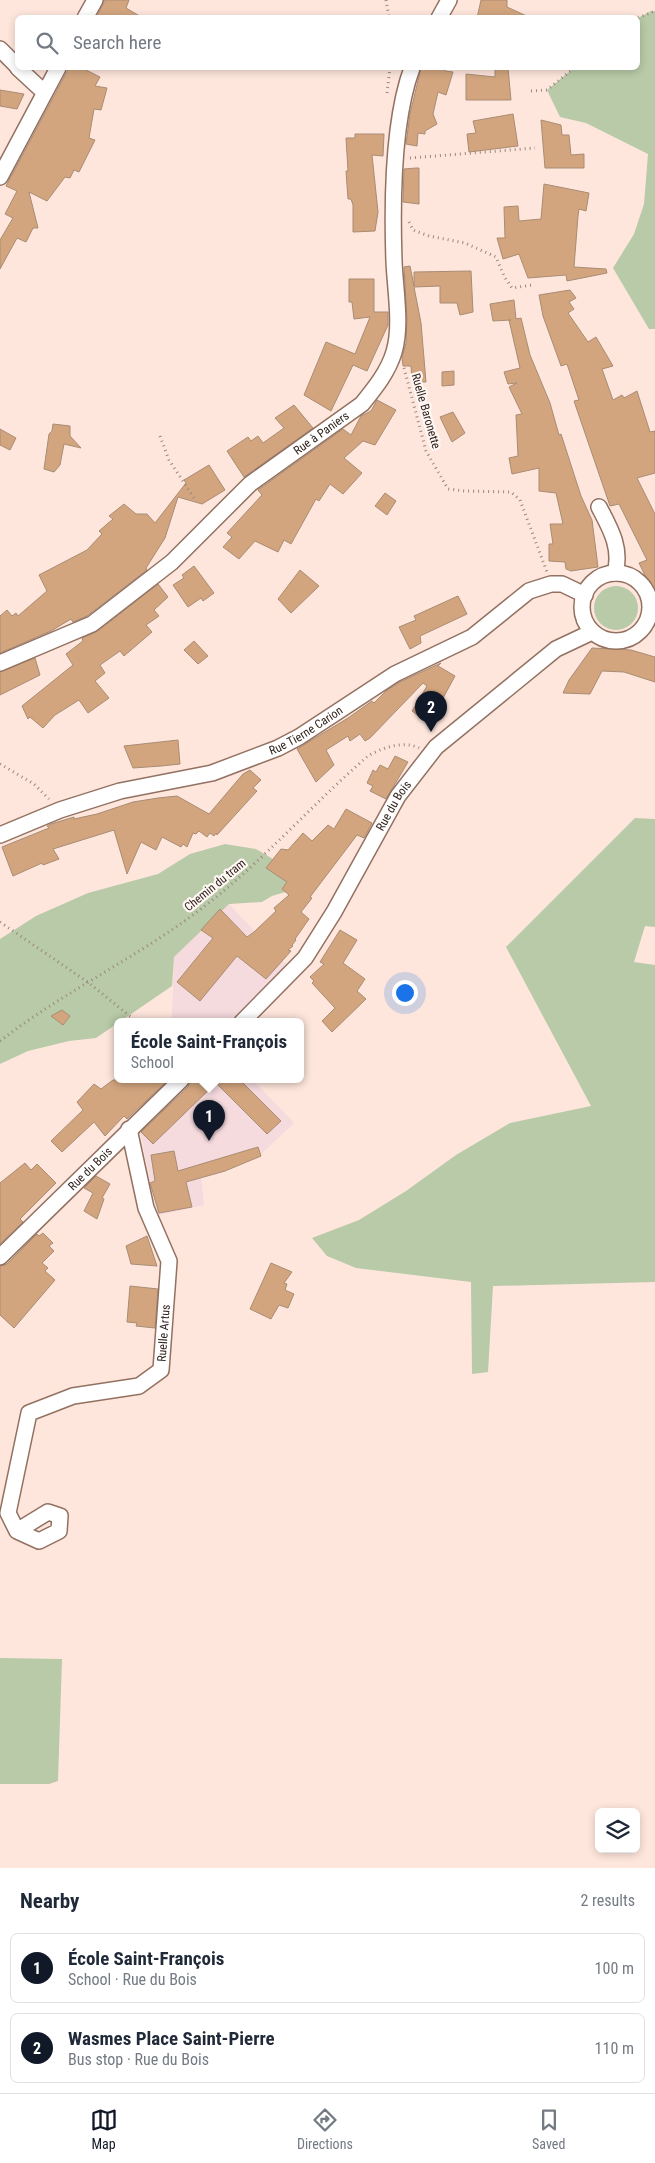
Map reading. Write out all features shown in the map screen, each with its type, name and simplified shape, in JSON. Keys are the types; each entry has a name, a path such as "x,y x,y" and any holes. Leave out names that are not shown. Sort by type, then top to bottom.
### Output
{"street":[{"path":"87,15 95,0"},
{"path":"441,15 450,0"},
{"path":"0,49 15,64"},
{"path":"21,70 44,92"},
{"path":"0,177 57,70"},
{"name":"Rue à Paniers","path":"0,663 92,624 172,562 250,484 362,404 388,368 397,338 392,224 394,190 401,107 411,70"},
{"path":"599,507 614,538 618,558 615,573"},
{"path":"615,573 637,580 645,590 649,601 651,625 623,640 604,639 592,632 583,614 585,595 595,580 615,573"},
{"path":"551,584 562,584 585,595"},
{"name":"Rue Tierne Carion","path":"0,834 60,810 120,792 212,773 278,748 299,738 395,674 472,637 529,591 551,584"},
{"name":"Rue du Bois","path":"246,1018 305,958 334,912 398,796 430,754 486,705 556,649 592,632"},
{"name":"Rue du Bois","path":"0,1257 178,1083"},
{"name":"Ruelle Artus","path":"16,1531 8,1513 29,1413 73,1396 139,1386 162,1370 168,1261 146,1208 130,1129"}],"path":[{"path":"386,0 388,15"},
{"path":"640,17 655,11"},
{"path":"532,91 547,90 572,70"},
{"path":"423,157 535,148"},
{"path":"429,236 466,243 496,257 504,276 512,288 532,285"},
{"name":"Ruelle Baronette","path":"394,351 407,373 426,451 448,489 511,492 520,500 551,584"},
{"path":"160,436 169,460 196,501"},
{"name":"Chemin du tram","path":"0,1041 28,1020 89,983 197,912 235,881 368,756 384,748 402,745 415,746 430,754"},
{"path":"0,764 34,784 60,810"},
{"path":"0,922 89,983 131,1018"}],"shaded area":[{"path":"229,904 292,971 246,1018 172,1018 174,957"},
{"path":"178,1083 256,1083 294,1123 256,1159 201,1175 204,1205 160,1215 157,1214 138,1122"}],"green space":[{"path":"655,11 655,329 649,329 613,268 634,234 644,204 648,154 586,123 560,117 547,90 572,70 640,70 640,17"},
{"path":"620,586 632,592 637,599 637,617 632,624 625,629 612,630 600,624 595,617 594,604 600,592 607,587"},
{"path":"635,818 655,819 655,927 645,926 634,962 655,965 655,1282 493,1286 488,1372 472,1374 471,1282 356,1268 327,1256 312,1238 359,1220 406,1191 456,1155 510,1123 591,1106 506,947"},
{"path":"225,844 256,849 283,865 295,889 272,896 262,902 229,904 174,957 172,986 125,1018 114,1018 114,1026 96,1038 69,1041 28,1051 0,1064 0,939 36,916 88,893 158,874 190,854"},
{"path":"0,1658 62,1659 58,1781 49,1784 0,1784"}],"building":[{"path":"105,0 129,0 126,8 138,15 98,15"},
{"path":"481,0 507,0 507,7 524,15 478,15"},
{"path":"68,70 86,70 100,77 95,86 107,88 101,110 94,109 89,138 95,140 79,172 74,170 70,178 65,177 47,201 29,192 38,228 33,228 26,242 17,238 0,269 0,240 13,218 5,214 17,191 6,186"},
{"path":"421,70 445,70 453,72 446,95 438,92 433,114 437,124 425,131 425,134 418,133 417,146 406,144 410,114"},
{"path":"495,70 508,70 511,100 466,100 466,74 495,77"},
{"path":"0,90 24,94 17,109 0,106"},
{"path":"513,114 518,146 469,152 467,134 476,133 473,121"},
{"path":"541,120 561,125 562,135 569,135 571,155 584,154 584,168 545,168"},
{"path":"355,134 384,134 383,156 372,155 378,212 375,231 353,232 353,205 351,199 348,199 346,138 355,138"},
{"path":"419,168 419,204 403,202 404,169"},
{"path":"544,184 589,193 586,211 579,209 574,267 606,269 607,273 567,281 566,275 528,278 519,254 503,259 497,238 505,238 504,207 518,206 519,221 541,219"},
{"path":"410,266 414,286 414,272 471,271 473,312 460,315 457,303 440,303 440,286 414,287 421,323 426,382 412,382 411,366 403,366 402,358 406,343 407,319 404,267"},
{"path":"349,279 374,279 374,312 388,312 388,325 367,371 353,365 331,411 304,395 326,342 355,354 370,317 354,319 352,302 349,302"},
{"path":"570,290 576,298 569,302 574,309 568,313 588,342 596,337 613,366 602,369 613,400 622,395 624,398 637,391 650,432 655,431 655,473 637,478 655,514 655,596 639,563 647,560 619,504 610,506 574,401 579,400 567,364 561,366 543,316 539,295"},
{"path":"514,300 516,319 521,318 530,355 550,403 559,435 561,434 581,496 592,520 598,567 571,571 566,569 565,562 549,561 549,544 553,544 550,524 563,524 556,493 539,491 539,468 512,474 509,458 518,456 516,415 522,414 509,387 517,383 508,384 504,372 520,368 509,320 493,321 490,304"},
{"path":"454,371 454,385 442,386 442,372"},
{"path":"377,400 396,410 375,445 363,441 344,458 362,473 343,494 330,484 319,501 316,499 291,544 284,540 278,552 255,541 239,559 223,547 232,537 227,533 262,495 258,490 343,429 351,435 361,416 371,411"},
{"path":"294,405 313,428 244,477 227,451 248,437 251,441 258,436 263,443 284,428 275,418"},
{"path":"453,412 465,433 452,442 440,417"},
{"path":"53,424 70,426 70,436 81,448 64,444 60,465 54,472 44,469 49,434 52,431"},
{"path":"0,429 16,438 10,450 0,445"},
{"path":"209,465 225,490 202,504 178,497 165,538 146,568 147,570 87,616 73,622 71,619 51,631 0,653 0,616 7,610 12,616 16,613 18,616 47,591 39,575 87,550 102,534 99,531 113,519 109,516 124,504 136,514 147,514 155,523 186,483 184,480"},
{"path":"385,493 396,501 387,515 375,506"},
{"path":"194,566 214,593 203,601 201,598 188,607 173,585 184,578 182,575"},
{"path":"300,570 319,586 291,613 278,599"},
{"path":"158,584 168,597 154,610 159,616 146,625 152,632 124,656 120,651 100,665 105,673 95,681 109,698 88,713 79,700 55,715 43,728 30,717 28,719 22,706 73,665 66,654 83,641 82,638 98,631"},
{"path":"458,596 467,614 420,636 421,643 410,649 399,627 416,620 414,616"},
{"path":"194,641 208,656 198,664 184,650"},
{"path":"592,648 631,650 655,657 655,682 624,672 602,671 590,694 563,693 569,680"},
{"path":"35,658 40,675 0,695 0,672"},
{"path":"441,663 438,666 455,676 429,724 412,711 427,686 423,683 370,738 365,741 360,734 350,741 348,736 326,750 334,765 316,782 297,749 372,701 374,703 386,691 400,682"},
{"path":"178,740 180,764 133,768 124,746"},
{"path":"395,756 408,762 386,799 370,791 373,786 367,783 373,770 376,772 380,765 388,769"},
{"path":"250,770 261,780 253,788 257,791 217,835 216,833 214,836 210,833 207,837 199,831 196,834 193,833 187,847 183,844 181,847 162,837 156,850 141,842 127,874 114,830 53,849 59,859 43,865 42,863 13,876 2,847 49,828 47,826 51,824 74,817 74,819 97,814 133,802 158,798 177,796 209,814 243,774"},
{"path":"346,809 372,823 364,838 357,835 310,897 312,898 301,912 309,919 295,939 293,946 288,950 291,951 266,979 237,956 200,1001 177,982 213,938 201,930 220,909 247,937 276,911 274,908 289,895 282,889 287,882 266,868 281,849 288,850 303,833 312,841 328,825 334,829"},
{"path":"340,930 357,940 343,963 365,979 357,991 366,999 332,1032 322,1021 335,1008 312,983 314,981 310,977 324,964 320,962"},
{"path":"62,1010 70,1016 63,1025 51,1016"},
{"path":"113,1080 114,1083 165,1083 127,1119 124,1116 105,1136 94,1122 62,1152 51,1141 83,1110 77,1102 94,1084 101,1089"},
{"path":"189,1083 216,1083 153,1144 141,1132 188,1087"},
{"path":"216,1083 243,1083 281,1121 267,1134"},
{"path":"258,1147 261,1156 225,1171 186,1182 192,1207 159,1213 150,1183 155,1181 151,1155 174,1151 178,1171"},
{"path":"25,1163 31,1170 37,1164 56,1183 20,1219 23,1222 0,1244 0,1183"},
{"path":"96,1176 110,1184 102,1198 104,1199 97,1219 84,1211 93,1193 84,1188"},
{"path":"43,1233 53,1243 49,1246 54,1251 42,1263 48,1268 45,1271 55,1280 14,1328 0,1315 0,1266 7,1264 37,1234 39,1236"},
{"path":"147,1236 157,1266 131,1264 126,1246"},
{"path":"271,1263 292,1272 284,1283 287,1284 285,1290 294,1294 288,1308 279,1305 271,1319 250,1309"},
{"path":"130,1286 158,1289 155,1328 136,1326 137,1323 127,1322"}],"place":[{"name":"Wasmes Place Saint-Pierre","path":"431,732"},
{"name":"École Saint-François","path":"209,1141"}]}
